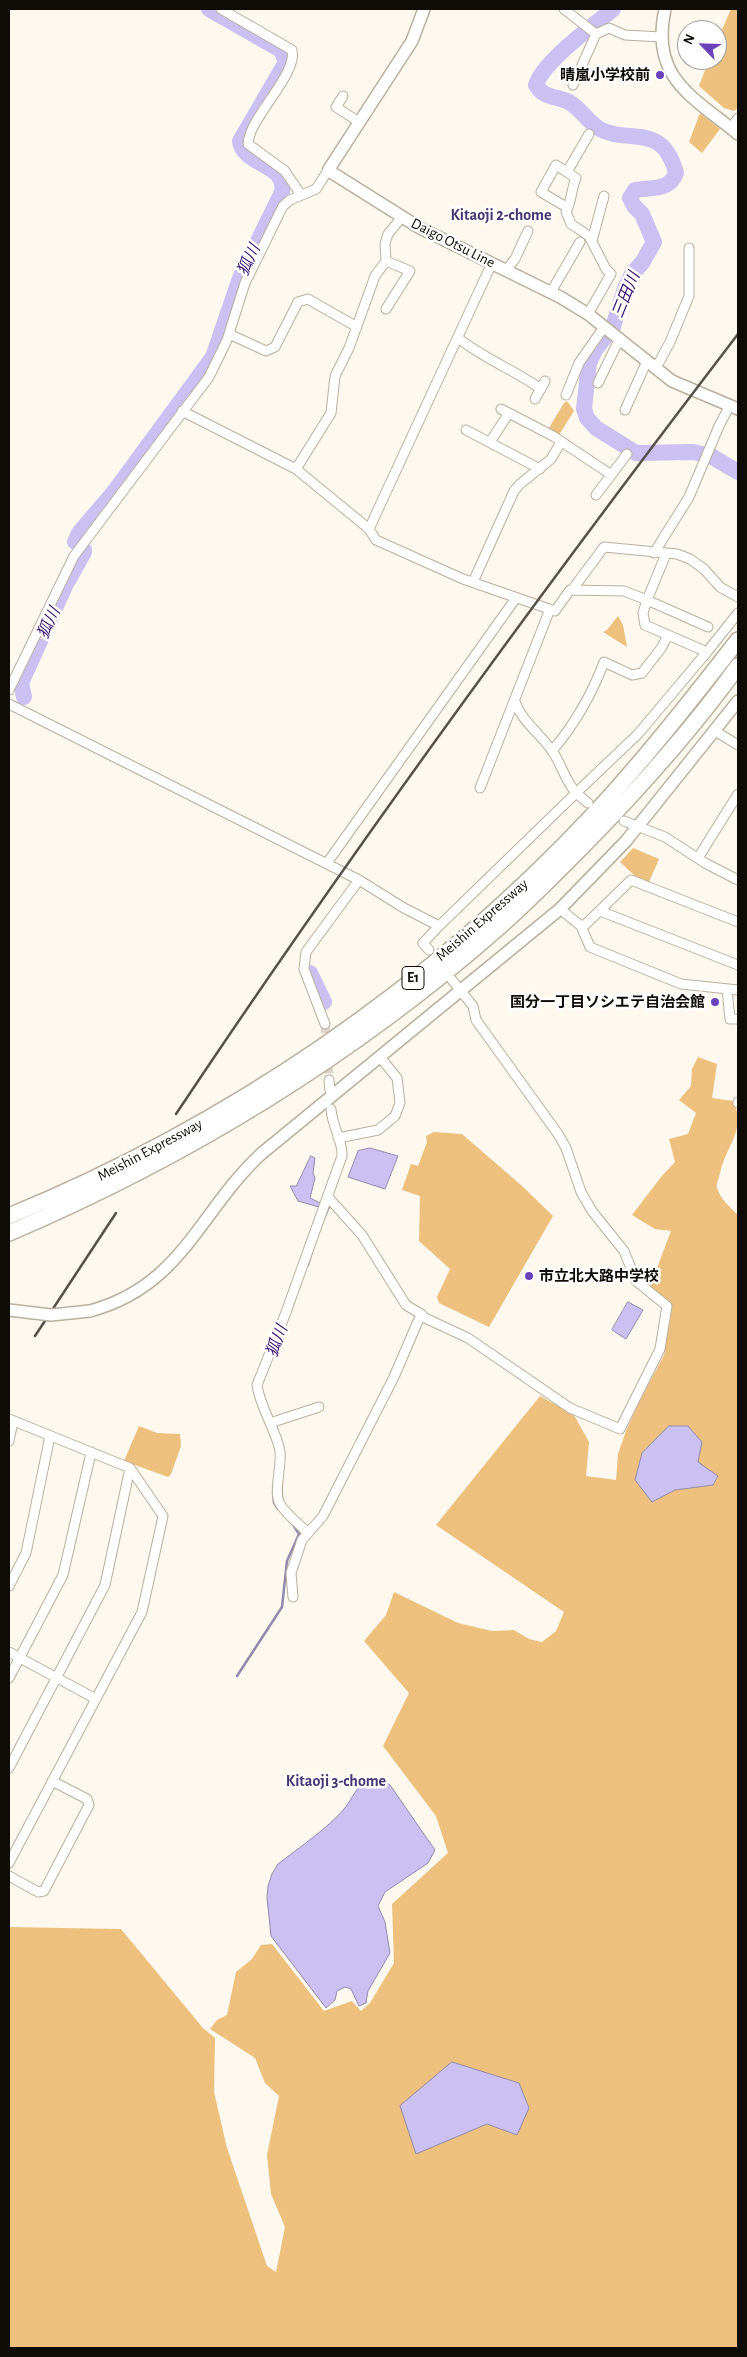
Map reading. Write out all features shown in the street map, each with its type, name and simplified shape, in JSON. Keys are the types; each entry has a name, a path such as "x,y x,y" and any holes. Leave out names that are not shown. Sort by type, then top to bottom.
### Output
{"highway":[{"name":"Meishin Expressway","path":"9,1216 76,1188 205,1121 337,1036 392,996 522,887 594,815 661,738 738,640"},
{"name":"Meishin Expressway","path":"9,1233 82,1202 207,1136 349,1046 436,981 499,928 628,801 677,744 738,666"}],"street":[{"path":"221,9 292,50 293,60 287,73 266,105 248,144 285,171 300,196"},
{"path":"9,690 74,556 209,377 229,334 245,283 283,206 290,200 316,189 412,41 424,9"},
{"path":"564,9 591,30 609,28 625,35 662,37"},
{"path":"665,9 662,37 664,54 673,79 736,127"},
{"path":"573,85 591,30"},
{"path":"343,96 336,107 359,122"},
{"path":"567,172 589,134"},
{"path":"568,208 541,192 556,165 576,178 572,189 573,199 566,212 571,224 589,236 606,269 611,274 588,314"},
{"name":"Daigo Otsu Line","path":"329,169 339,178 402,217 551,292 588,314 672,381 734,407"},
{"path":"592,241 604,196"},
{"path":"296,469 331,413 335,376 357,327 375,276 386,261 384,244 388,234 402,217"},
{"path":"506,270 515,259 528,231"},
{"path":"551,292 576,252 580,242"},
{"path":"625,410 652,365 670,342 689,296 690,248"},
{"path":"386,261 410,271 386,309"},
{"path":"369,530 492,263"},
{"path":"229,334 266,351 275,347 298,302 308,299 357,327"},
{"path":"566,395 579,363 612,333 616,346 598,384"},
{"path":"458,338 475,351 543,384 535,399"},
{"path":"654,553 688,497 706,455 734,407"},
{"path":"182,411 296,469 369,530 376,540 473,582 550,610 555,611 604,547 677,554 690,559 704,569 720,587 738,597"},
{"path":"490,442 505,411 562,442 610,474"},
{"path":"466,430 540,469"},
{"path":"473,582 514,492 520,484 551,459 562,442"},
{"path":"596,495 627,454"},
{"path":"666,554 643,613 645,625 708,652"},
{"path":"572,590 624,591 708,627"},
{"path":"326,863 516,598"},
{"path":"480,788 550,610"},
{"path":"429,950 423,943 638,734 708,652 738,613"},
{"path":"552,751 563,738 595,684 604,662 632,675 642,673 668,635"},
{"path":"9,1310 51,1315 90,1311 123,1300 162,1274 185,1248 223,1195 251,1163 560,909 602,868 639,826 738,701"},
{"path":"515,702 520,714 552,751 565,780 588,803"},
{"path":"9,704 359,880 404,908 439,926"},
{"path":"715,731 738,745"},
{"path":"698,858 738,794"},
{"path":"624,821 664,837 738,880"},
{"path":"324,1024 304,969 303,960 306,952 359,880"},
{"path":"580,926 586,924 631,880 738,922"},
{"path":"560,909 580,926 590,947 680,984 738,990"},
{"path":"600,911 738,965"},
{"path":"328,1197 362,1235 406,1304 425,1318 468,1338 570,1408 620,1428 660,1349 666,1306 636,1281 624,1251 592,1211 581,1192 566,1148 476,1020 473,1006 452,980"},
{"path":"727,989 730,1019 738,1019"},
{"path":"338,1138 378,1130 395,1116 400,1103 397,1078 380,1057"},
{"path":"329,1080 330,1090"},
{"path":"307,1532 280,1504 278,1495 281,1467 280,1450 259,1397 257,1385 342,1156 343,1147 332,1123 331,1109"},
{"path":"293,1597 291,1573 293,1563 307,1532 323,1516 394,1377 422,1314"},
{"path":"270,1423 319,1406"},
{"path":"9,1442 11,1420 130,1468 163,1516 142,1612 9,1863"},
{"path":"9,1586 26,1553 50,1436"},
{"path":"9,1678 63,1575 91,1453"},
{"path":"9,1768 105,1586 130,1468"},
{"path":"9,1652 96,1699"},
{"path":"9,1876 38,1892 44,1891 89,1805 87,1799 52,1781"}],"shaded area":[{"path":"731,9 738,9 738,108 734,111 724,108 699,86 705,70 727,70 726,20"},
{"path":"700,113 720,129 702,153 689,142"},
{"path":"567,401 574,411 559,435 549,428"},
{"path":"618,616 623,625 627,647 603,632 607,630"},
{"path":"633,848 659,859 649,882 635,876 620,862"},
{"path":"698,1057 717,1064 712,1098 733,1101 738,1120 737,1129 723,1163 717,1186 723,1200 738,1215 738,2348 9,2348 9,1927 121,1929 203,2028 215,2038 214,2092 227,2148 267,2266 276,2272 285,2227 271,2194 267,2155 279,2096 265,2083 255,2058 210,2029 217,2020 227,2015 236,1972 252,1959 261,1945 272,1944 324,2011 352,2001 361,2011 370,2003 394,1963 392,1904 448,1853 436,1816 383,1746 409,1693 364,1641 386,1615 394,1592 458,1623 492,1631 514,1630 529,1639 542,1642 556,1631 564,1612 436,1525 540,1396 574,1415 589,1442 586,1476 616,1480 618,1454 626,1431 664,1355 671,1303 650,1287 671,1231 655,1229 632,1215 675,1162 669,1139 688,1134 696,1113 679,1100 691,1086 692,1069"},
{"path":"434,1132 462,1134 521,1185 553,1216 489,1327 439,1303 437,1297 450,1269 419,1241 420,1196 402,1190 411,1164 418,1166 427,1142 426,1136"},
{"path":"370,1148 398,1156 385,1189 348,1177 358,1151"},
{"path":"311,1156 315,1158 313,1173 315,1178 310,1198 320,1203 319,1207 298,1201 290,1186 296,1186"},
{"path":"628,1302 643,1310 626,1339 612,1330"},
{"path":"139,1426 157,1433 180,1434 181,1446 171,1474 168,1477 124,1461"},
{"path":"669,1426 688,1426 702,1442 698,1462 718,1476 713,1485 675,1490 652,1502 635,1480 642,1453"},
{"path":"373,1777 380,1778 390,1785 435,1850 428,1863 385,1892 378,1906 385,1922 390,1953 368,1991 366,2003 359,2006 351,1989 345,1987 337,1991 335,2000 326,2008 271,1936 267,1898 268,1886 278,1864 334,1820 361,1785"},
{"path":"452,2062 519,2083 529,2108 517,2135 487,2124 416,2154 400,2106"}],"waterway":[{"name":"狐川","path":"75,542 79,533 114,492 213,357 240,278 282,192 282,183 278,176 248,155 240,141 286,62 281,50 209,9"},
{"name":"三田川","path":"613,9 558,55 548,65 536,85 546,95 569,102 598,128 609,133 653,140 662,146 670,157 676,173 669,183 659,187 635,190 630,198 634,206 642,214 654,242 642,263 632,274 625,288 613,327 595,350 589,363 584,409 587,418 596,428 636,453 693,452 711,456 738,472"},
{"name":"狐川","path":"24,697 21,683 66,584 84,550"},
{"name":"狐川","path":"310,973 324,1002"},
{"name":"狐川","path":"324,1218 329,1207"},
{"name":"狐川","path":"308,1265 312,1251"},
{"name":"狐川","path":"273,1493 274,1503 278,1509"},
{"name":"狐川","path":"237,1676 282,1607 287,1561 299,1534 292,1523"}],"tunnel":[{"path":"325,1024 329,1080"}],"railway":[{"path":"176,1114 311,915 521,622 738,334"},
{"path":"35,1336 116,1213"}],"place":[{"name":"晴嵐小学校前","path":"660,75"},
{"name":"国分一丁目ソシエテ自治会館","path":"715,1002"},
{"name":"市立北大路中学校","path":"529,1276"}],"district":[{"name":"Kitaoji 2-chome","path":"501,215"},
{"name":"Kitaoji 3-chome","path":"336,1781"}]}
